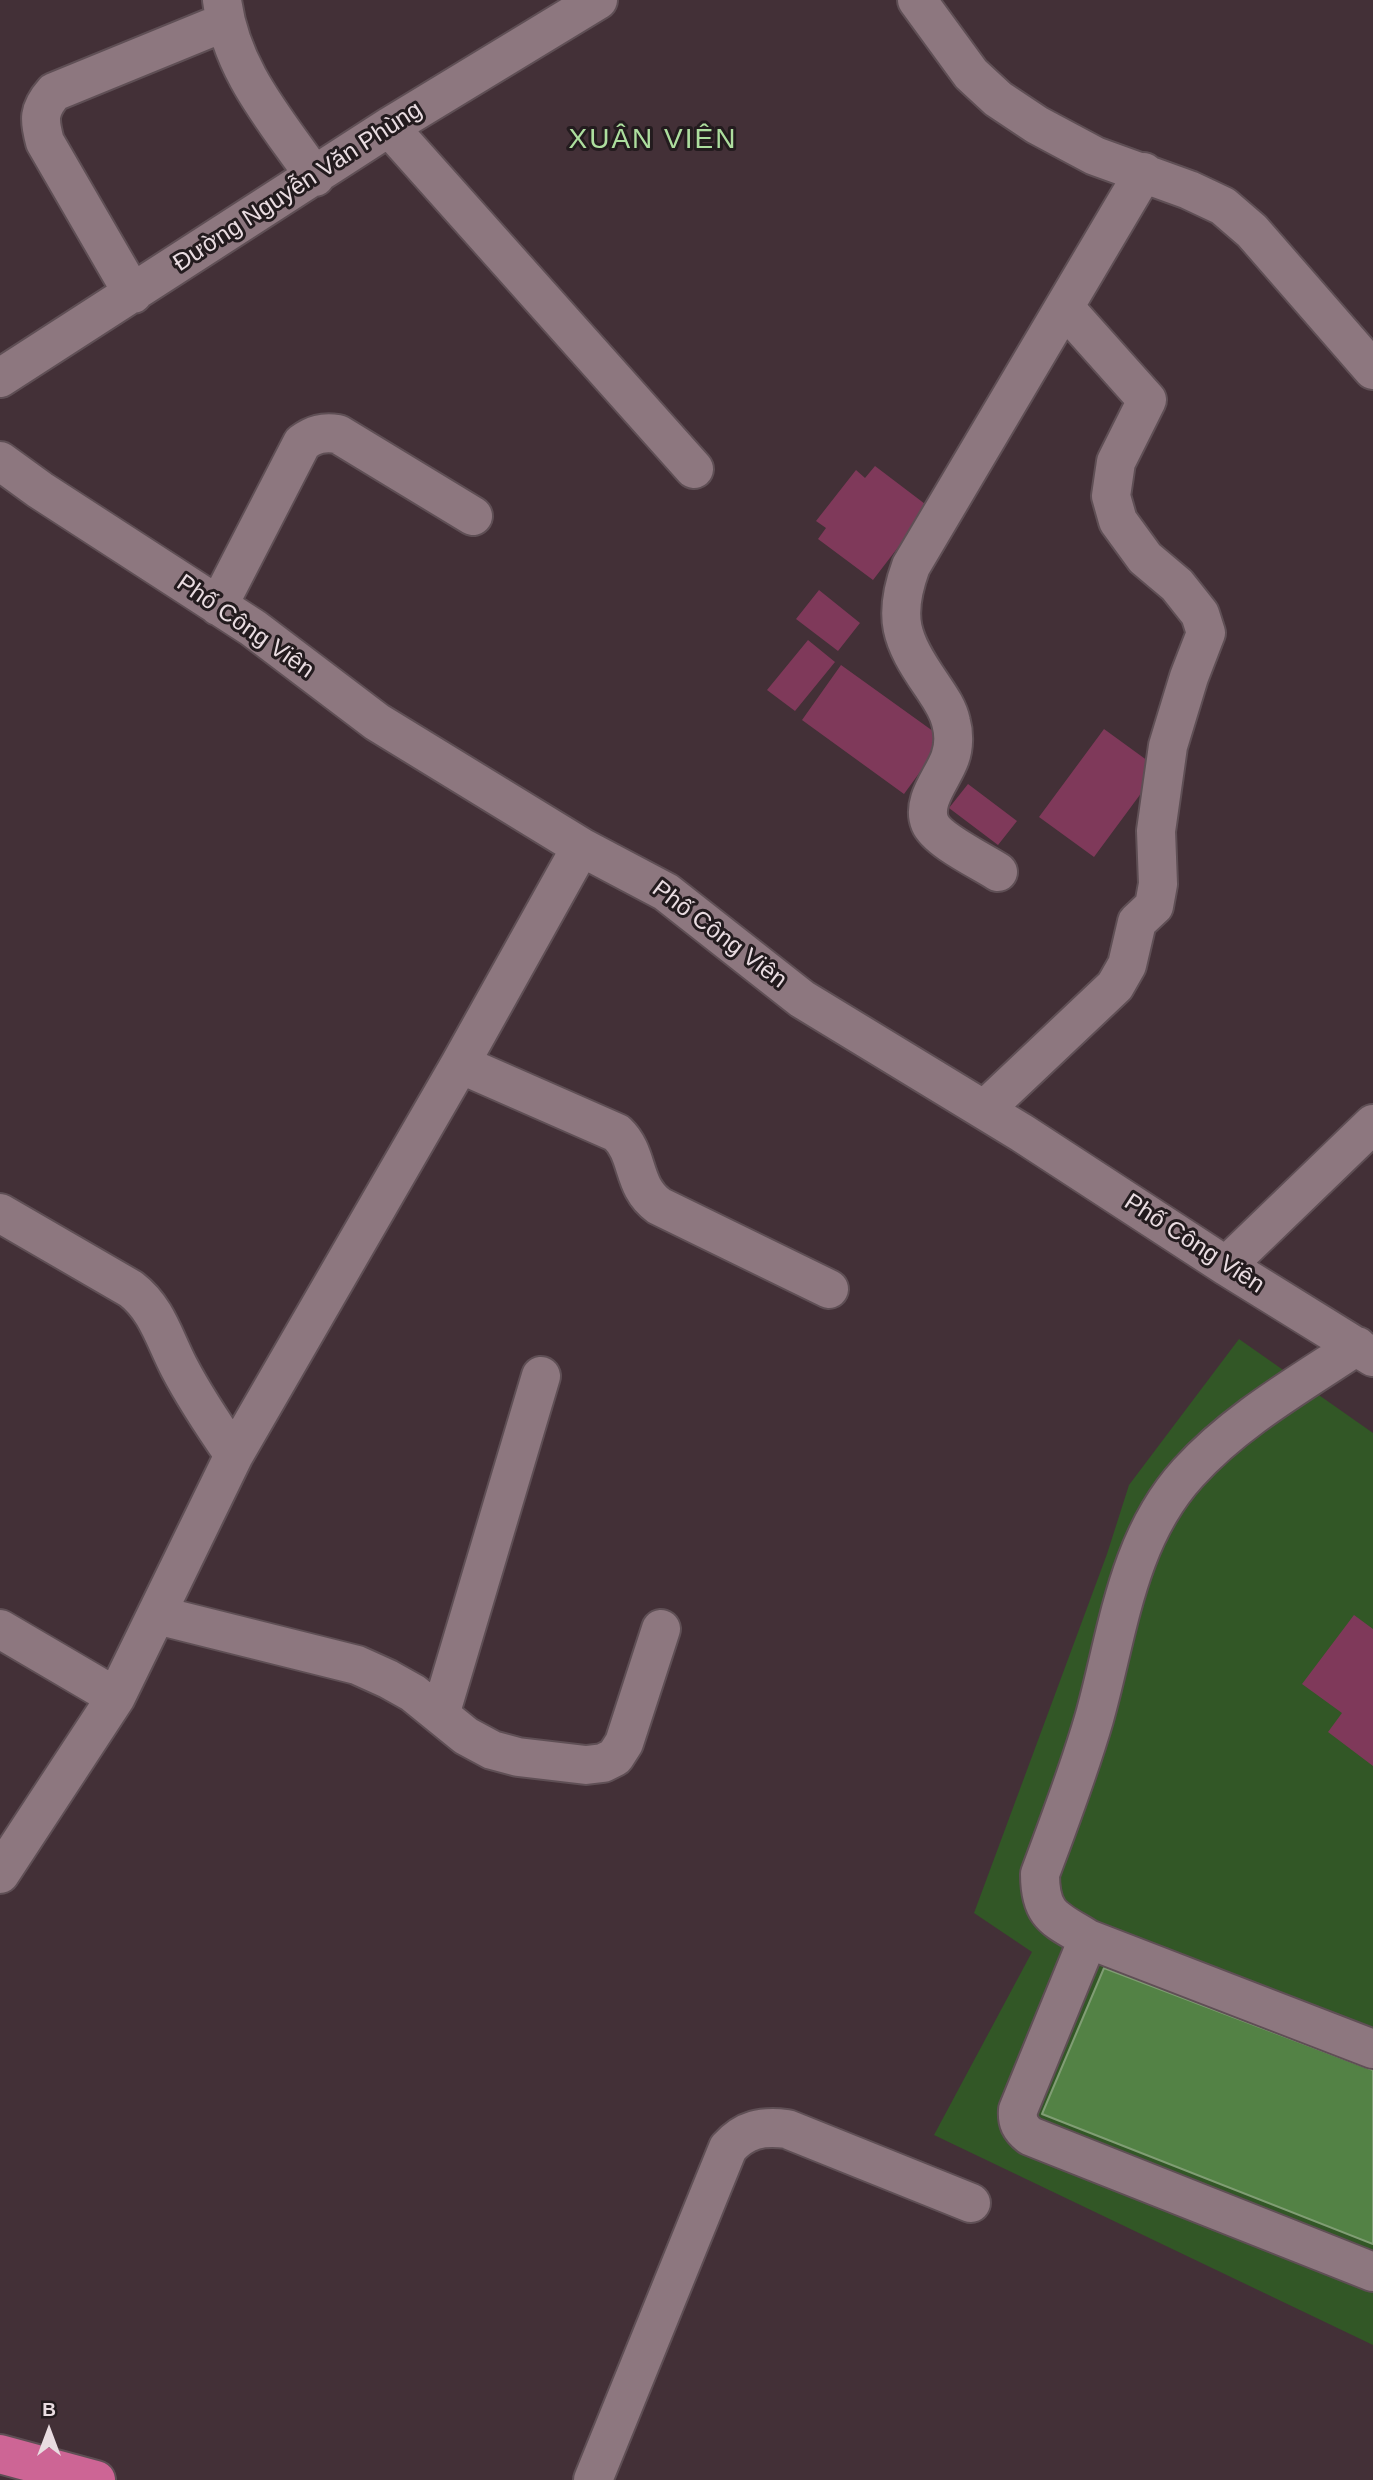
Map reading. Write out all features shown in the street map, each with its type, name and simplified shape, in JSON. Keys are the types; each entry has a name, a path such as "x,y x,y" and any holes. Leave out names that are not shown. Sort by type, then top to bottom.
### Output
{"highway":[{"path":"0,2454 96,2480"}],"street":[{"name":"Đường Nguyễn Văn Phùng","path":"0,378 389,127 598,0"},
{"path":"917,0 971,74 998,99 1037,125 1095,156 1144,172 1223,206 1252,231 1373,370"},
{"path":"133,294 46,142 40,123 43,104 54,92 223,11 239,64 315,177"},
{"path":"389,127 694,469"},
{"path":"998,872 935,833 929,820 932,794 951,757 951,720 944,703 915,660 904,638 900,609 901,590 911,565 1144,172"},
{"path":"985,1110 1115,986 1127,965 1137,922 1154,906 1158,884 1156,831 1168,746 1206,633 1200,614 1177,585 1145,558 1118,521 1111,496 1116,462 1147,400 1064,307"},
{"path":"218,606 302,443 313,435 326,432 338,434 474,516"},
{"name":"Phố Công Viên","path":"0,461 40,490 253,628 377,722 581,847 666,891 802,999 985,1110 1226,1266 1365,1351"},
{"path":"0,1874 116,1697 234,1455 460,1064 581,847"},
{"path":"460,1064 617,1133 630,1149 640,1185 647,1198 829,1289"},
{"path":"1226,1266 1373,1124"},
{"path":"0,1213 131,1289 145,1300 203,1411 234,1455"},
{"path":"1365,1351 1263,1408 1221,1440 1186,1475 1147,1530 1129,1576 1094,1718 1040,1874 1043,1905 1054,1918 1088,1939 1373,2049"},
{"path":"440,1715 541,1376"},
{"path":"157,1615 357,1665 413,1693 466,1736 492,1750 518,1757 586,1765 615,1758 624,1743 661,1629"},
{"path":"0,1629 116,1697"},
{"path":"1088,1939 1017,2110 1021,2128 1030,2136 1373,2272"},
{"path":"593,2480 728,2148 739,2137 768,2126 787,2129 971,2203"}],"shaded area":[{"path":"1239,1339 1373,1433 1373,2345 934,2135 1032,1952 974,1913 1107,1554 1129,1485"},
{"path":"1104,1968 1373,2070 1373,2244 1042,2114"}],"building":[{"path":"875,466 929,507 873,580 818,539 826,528 816,521 856,470 865,478"},
{"path":"819,590 860,623 838,651 796,619"},
{"path":"808,640 835,662 795,711 767,690"},
{"path":"841,665 944,739 904,794 802,720"},
{"path":"1104,729 1159,769 1094,857 1039,817"},
{"path":"968,784 1017,821 998,845 949,808"},
{"path":"1354,1615 1373,1629 1373,1766 1328,1732 1342,1713 1302,1684"}],"district":[{"name":"XUÂN VIÊN","path":"653,140"}]}
